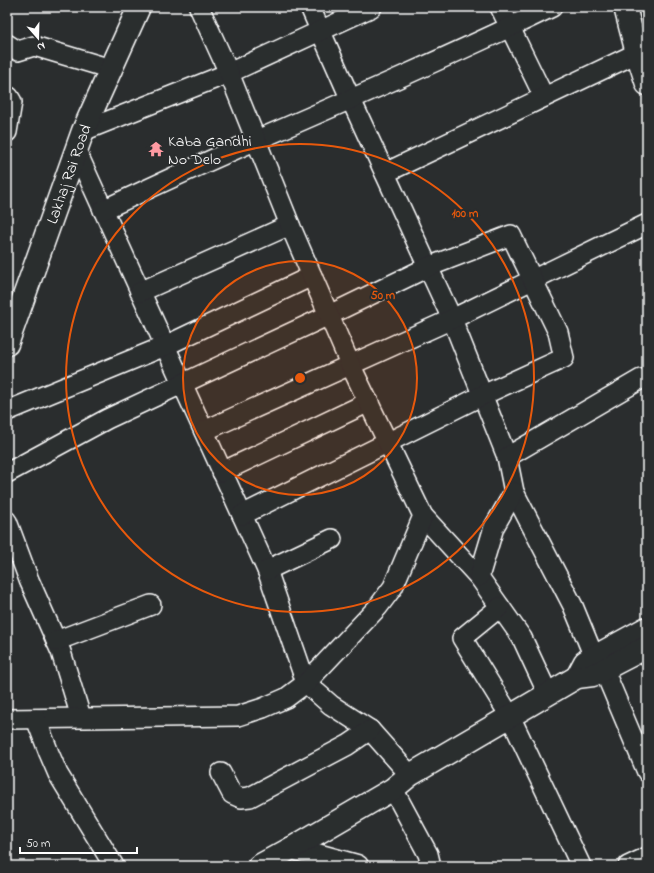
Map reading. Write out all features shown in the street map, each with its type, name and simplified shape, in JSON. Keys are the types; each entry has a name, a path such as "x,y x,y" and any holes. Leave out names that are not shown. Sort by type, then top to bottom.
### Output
{"street":[{"name":"Lakhaj Rai Road","path":"7,344 79,141 139,7"},
{"path":"199,7 229,73 290,225 350,364 423,516 479,577 522,638 548,694"},
{"path":"310,7 452,319 507,457 514,492 573,606 647,772"},
{"path":"372,7 79,141 103,210 267,570 306,683 331,705 370,730 410,775"},
{"path":"500,7 544,97"},
{"path":"103,210 256,140 511,27 552,7"},
{"path":"625,7 636,53 647,84"},
{"path":"7,44 18,51 34,46 111,69"},
{"path":"385,173 636,53"},
{"path":"7,96 12,102 7,132"},
{"path":"204,431 452,319 647,224"},
{"path":"140,292 290,225"},
{"path":"7,473 107,419 428,267 511,235 558,332 564,358 483,395 242,515"},
{"path":"7,411 165,346 312,276"},
{"path":"507,457 641,380"},
{"path":"222,472 369,402"},
{"path":"479,577 494,528 514,492"},
{"path":"7,719 238,716 263,708 286,698 306,683 378,607 393,587 423,516"},
{"path":"7,521 29,580 61,652 81,718"},
{"path":"267,570 332,539"},
{"path":"56,641 150,605"},
{"path":"500,608 462,638 510,716 581,866"},
{"path":"599,663 647,628"},
{"path":"259,866 393,789 410,775 577,677 585,662 599,663 647,647"},
{"path":"36,718 58,774 114,866"},
{"path":"221,773 232,794 241,798 250,797 348,746 370,730"},
{"path":"393,789 428,854 431,866"},
{"path":"292,848 357,866"},
{"path":"628,866 647,857"}],"place":[{"name":"Kaba Gandhi No Delo","path":"156,149"}]}
